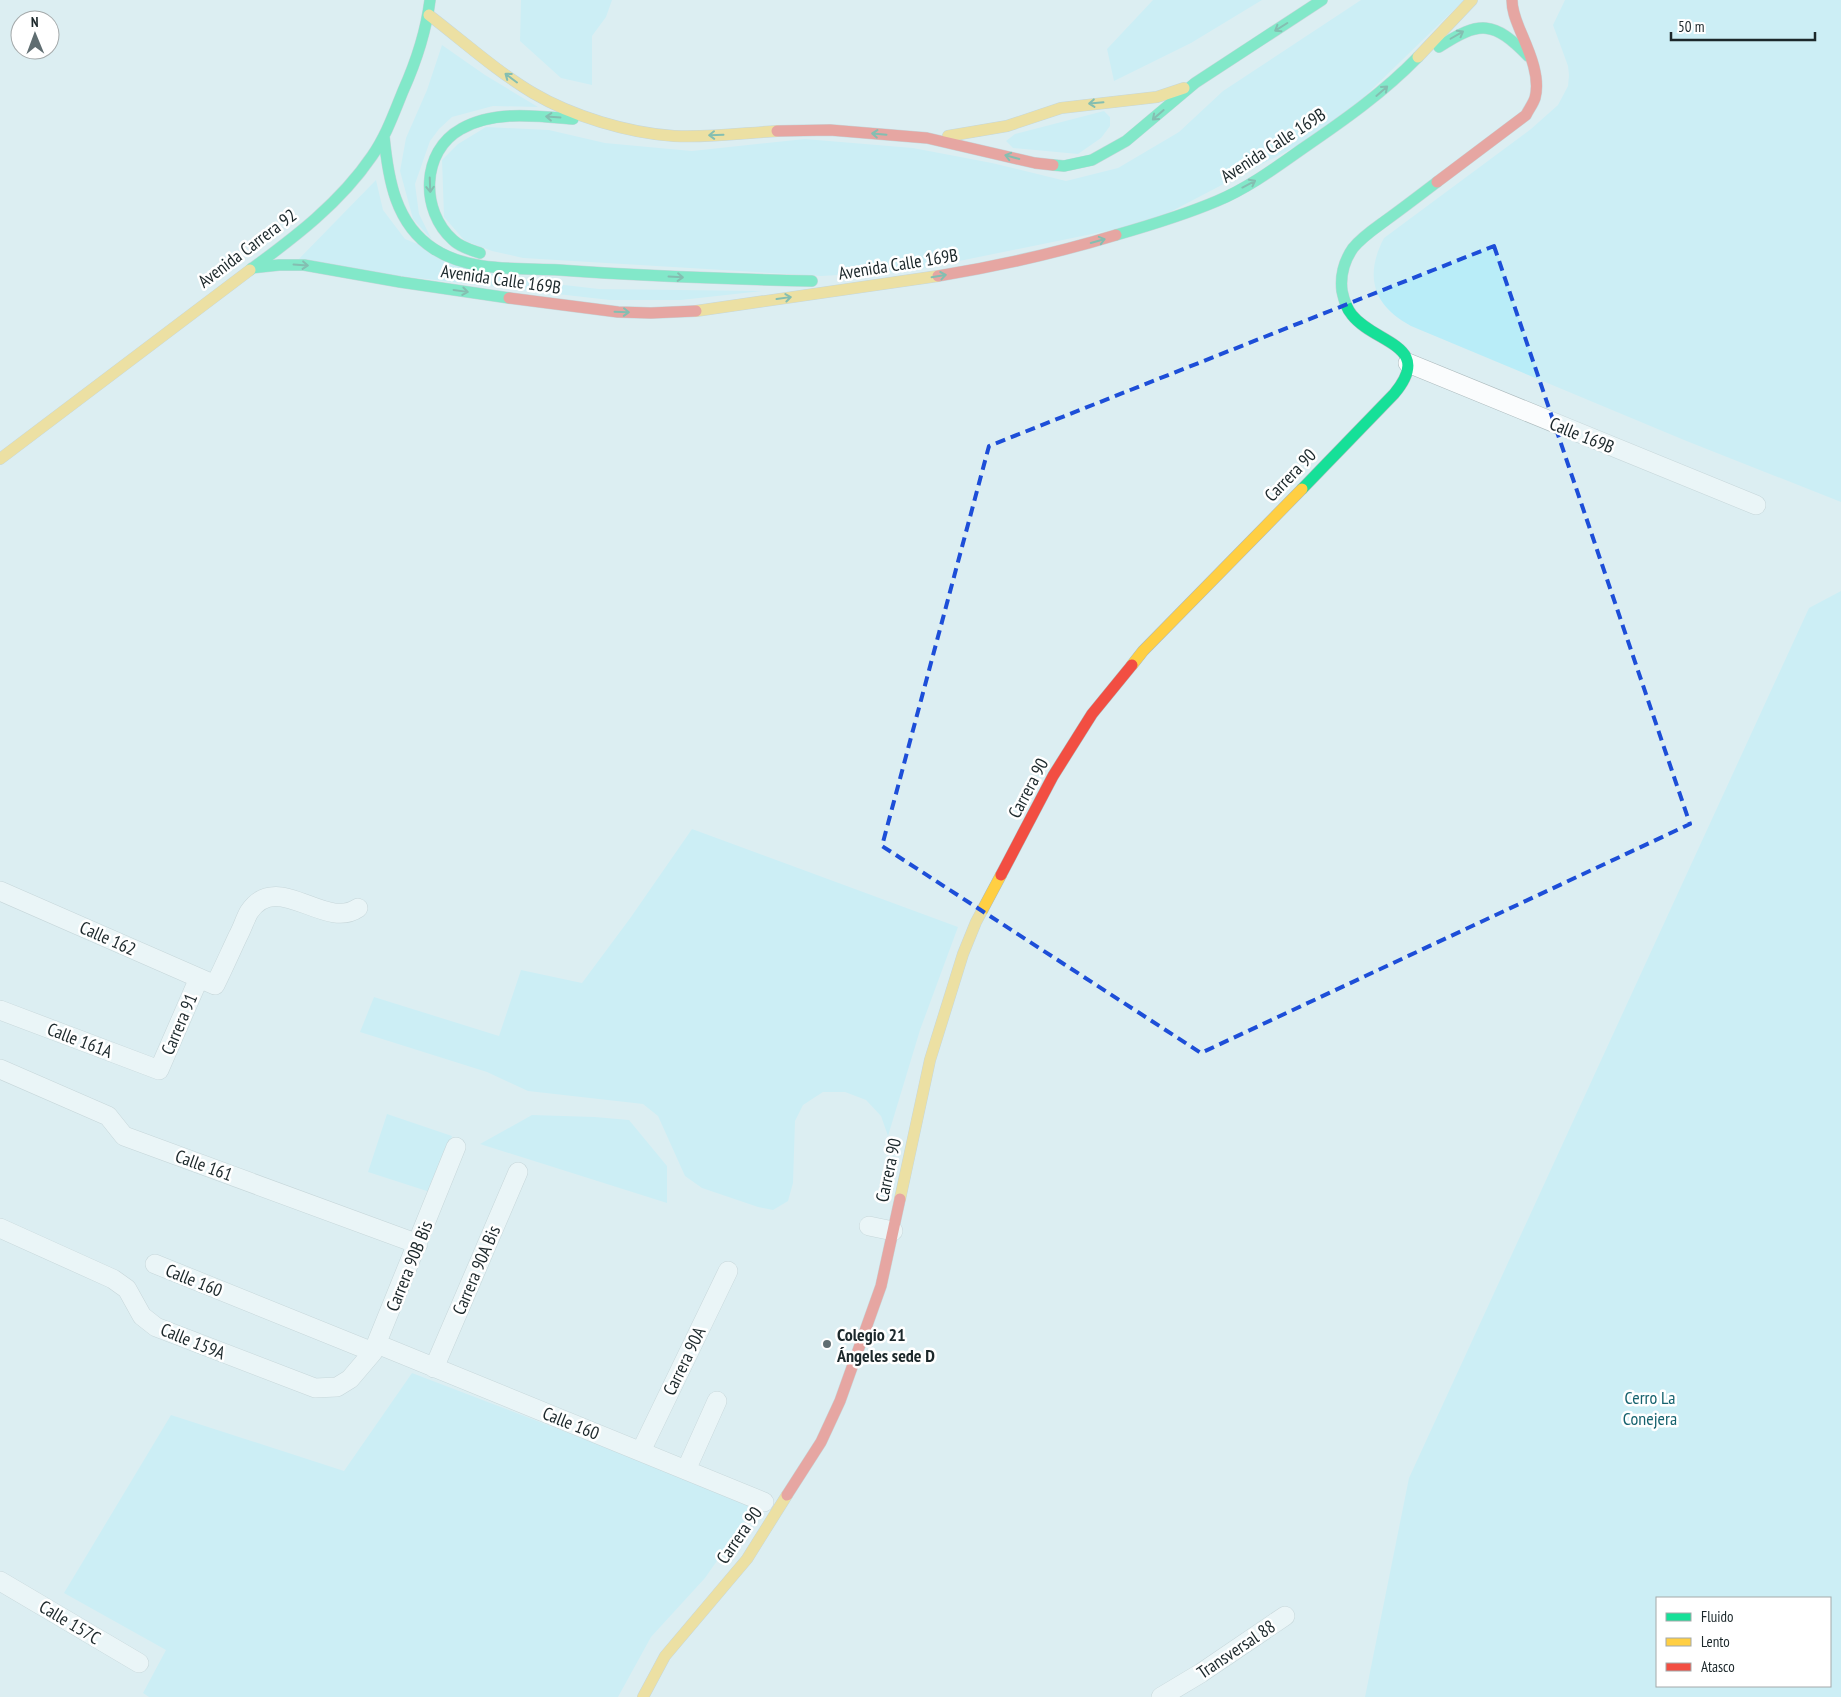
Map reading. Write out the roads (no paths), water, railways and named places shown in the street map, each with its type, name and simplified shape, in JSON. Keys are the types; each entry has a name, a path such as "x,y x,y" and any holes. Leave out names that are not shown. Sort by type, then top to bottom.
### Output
{"main road":[{"name":"Avenida Carrera 92","path":"0,459 285,244 337,198 372,156 384,136 412,68 428,15 430,0"},
{"path":"592,273 487,255 469,250 453,241 442,229 435,217 431,203 429,181 432,165 440,148 449,136 463,127 490,119 522,116 552,117 602,122 674,136 720,135 784,130 830,130 927,138 1003,154 1035,163 1064,166 1074,165 1092,160 1126,141 1195,83 1322,0"},
{"name":"Avenida Calle 169B","path":"252,268 293,265 324,268 410,284 589,309 626,312 696,310 891,284 986,268 1059,252 1166,222 1219,200 1260,178 1364,106 1403,72 1472,0"},
{"path":"1408,363 1404,352 1395,344 1355,320 1347,310 1341,288 1341,277 1345,261 1352,248 1361,239 1526,115 1532,105 1536,90 1536,76 1512,8 1512,0"},
{"path":"428,15 515,82 534,94 602,122"},
{"path":"1403,72 1457,34 1467,29 1480,27 1492,28 1503,33 1514,41 1530,58"},
{"path":"927,138 1000,128 1069,106 1157,97 1195,83"},
{"path":"384,136 390,181 400,213 422,240 434,250 453,259 493,266 592,273 891,284"},
{"name":"Carrera 90","path":"643,1697 665,1656 747,1559 821,1442 840,1401 878,1295 930,1060 963,954 976,922 1053,776 1092,714 1143,651 1380,409 1402,383 1407,374 1408,363"}],"street":[{"name":"Calle 169B","path":"1408,363 1756,505"},
{"name":"Calle 162","path":"0,891 207,982"},
{"name":"Carrera 91","path":"159,1070 207,982 249,912 262,900 273,896 284,896 331,913 343,915 351,913 358,908"},
{"name":"Calle 161A","path":"0,1010 159,1070"},
{"name":"Calle 161","path":"0,1069 108,1116 124,1136 418,1244"},
{"name":"Carrera 90B Bis","path":"350,1378 375,1348 456,1147"},
{"name":"Carrera 90A Bis","path":"434,1368 518,1172"},
{"path":"869,1226 893,1230"},
{"name":"Calle 159A","path":"0,1228 112,1279 127,1289 142,1316 156,1327 316,1388 337,1387 350,1378"},
{"name":"Calle 160","path":"155,1264 375,1348 434,1368 764,1502"},
{"name":"Carrera 90A","path":"641,1451 728,1270"},
{"path":"686,1470 717,1401"},
{"name":"Calle 157C","path":"0,1581 139,1663"},
{"name":"Transversal 88","path":"1161,1697 1201,1673 1285,1616"}],"place":[{"name":"Colegio 21 Ángeles sede D","path":"827,1344"}],"park label":[{"name":"Cerro La Conejera","path":"1650,1407"}]}
